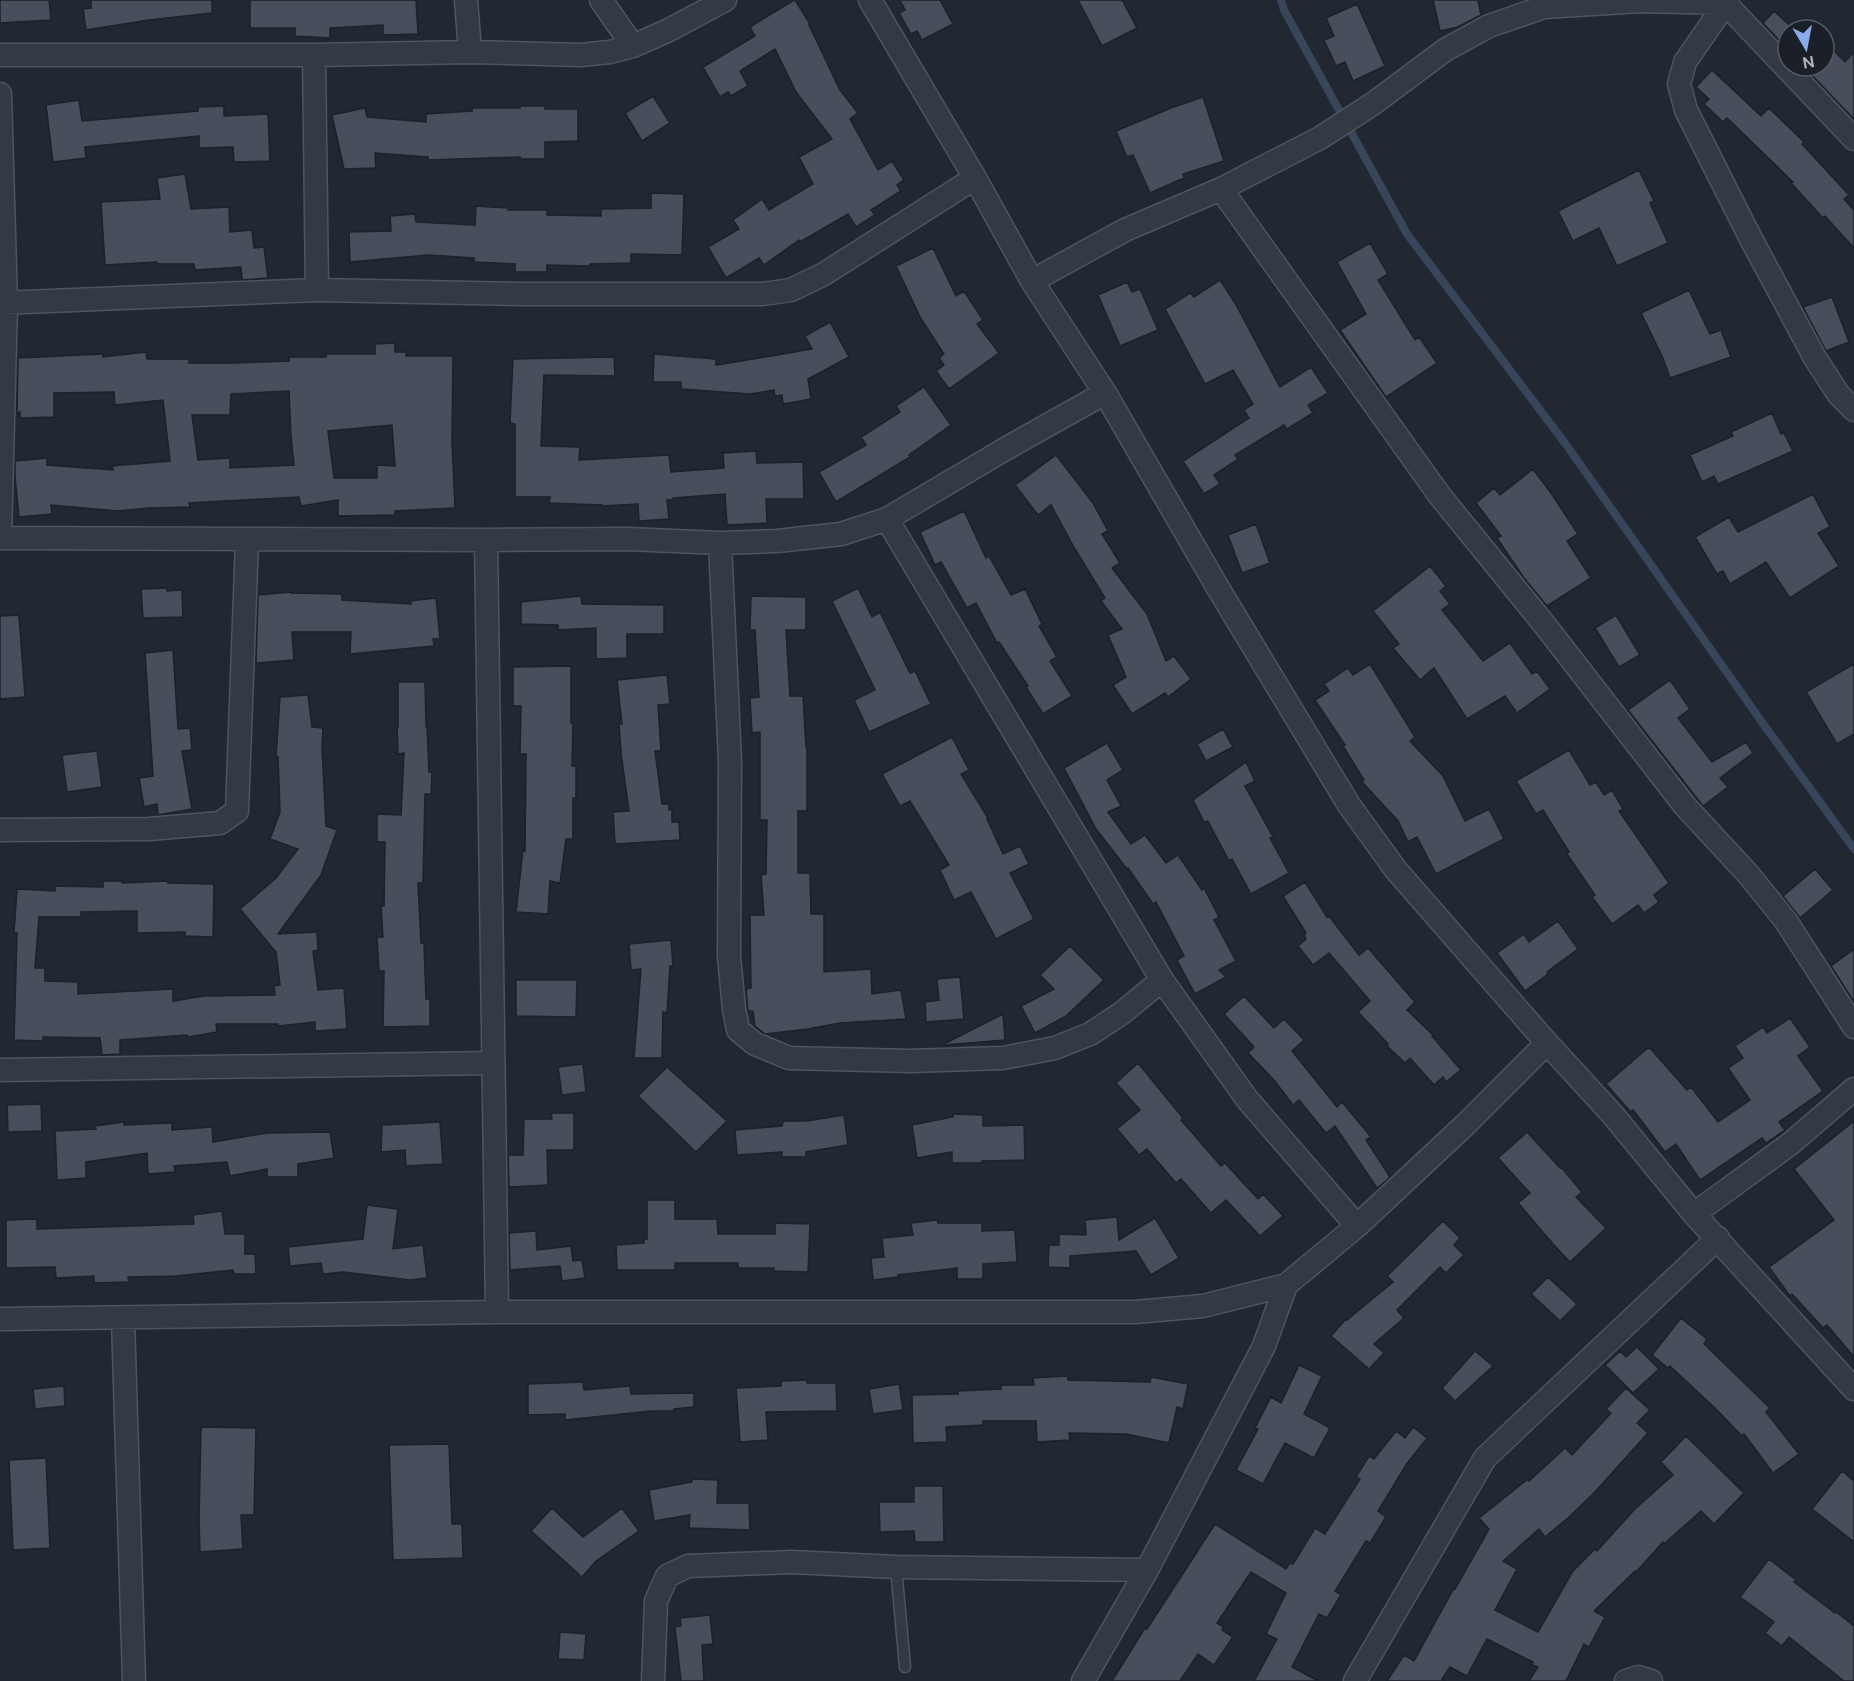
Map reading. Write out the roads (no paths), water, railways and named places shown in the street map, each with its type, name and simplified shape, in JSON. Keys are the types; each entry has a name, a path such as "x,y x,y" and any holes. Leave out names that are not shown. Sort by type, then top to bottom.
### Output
{"street":[{"path":"466,0 470,52"},
{"path":"601,0 633,46"},
{"path":"0,56 470,52 580,55 610,52 633,46 725,0"},
{"path":"870,0 975,178 1032,281 1105,393 1218,588 1349,805 1396,870 1613,1115 1694,1214 1854,1389"},
{"path":"1032,281 1125,230 1221,189 1332,130 1445,50 1489,26 1543,4 1726,1 1854,139"},
{"path":"1726,1 1685,62 1679,84 1686,110 1750,237 1815,358 1839,395 1854,410"},
{"path":"314,55 317,290"},
{"path":"0,94 3,303 1,538 628,539 720,543 777,541 841,534 887,519 1105,393"},
{"path":"3,303 317,290 517,294 763,294 790,290 824,274 975,178"},
{"path":"1221,189 1440,496 1544,624 1685,806 1748,874 1786,921 1854,1027"},
{"path":"887,519 1162,980 1247,1099 1358,1226"},
{"path":"0,830 149,829 220,823 237,811 247,540"},
{"path":"486,540 497,1311"},
{"path":"720,543 730,762 729,956 738,1030 755,1044 789,1058 910,1061 1003,1058 1055,1048 1090,1034 1122,1013 1162,980"},
{"path":"0,1319 123,1319 497,1311 1135,1312 1203,1306 1286,1285 1358,1226 1465,1125 1547,1043"},
{"path":"0,1070 493,1063"},
{"path":"1694,1214 1790,1144 1854,1089"},
{"path":"1355,1681 1485,1458 1718,1238"},
{"path":"1083,1681 1147,1570 1264,1346 1286,1285"},
{"path":"123,1319 134,1681"},
{"path":"652,1681 656,1601 667,1576 688,1566 792,1562 896,1568 1147,1570"},
{"path":"1626,1681 1638,1677 1651,1681"}],"lane":[{"path":"896,1568 905,1667"}],"waterway":[{"path":"1281,0 1284,10 1407,234 1565,443 1854,849"}]}
